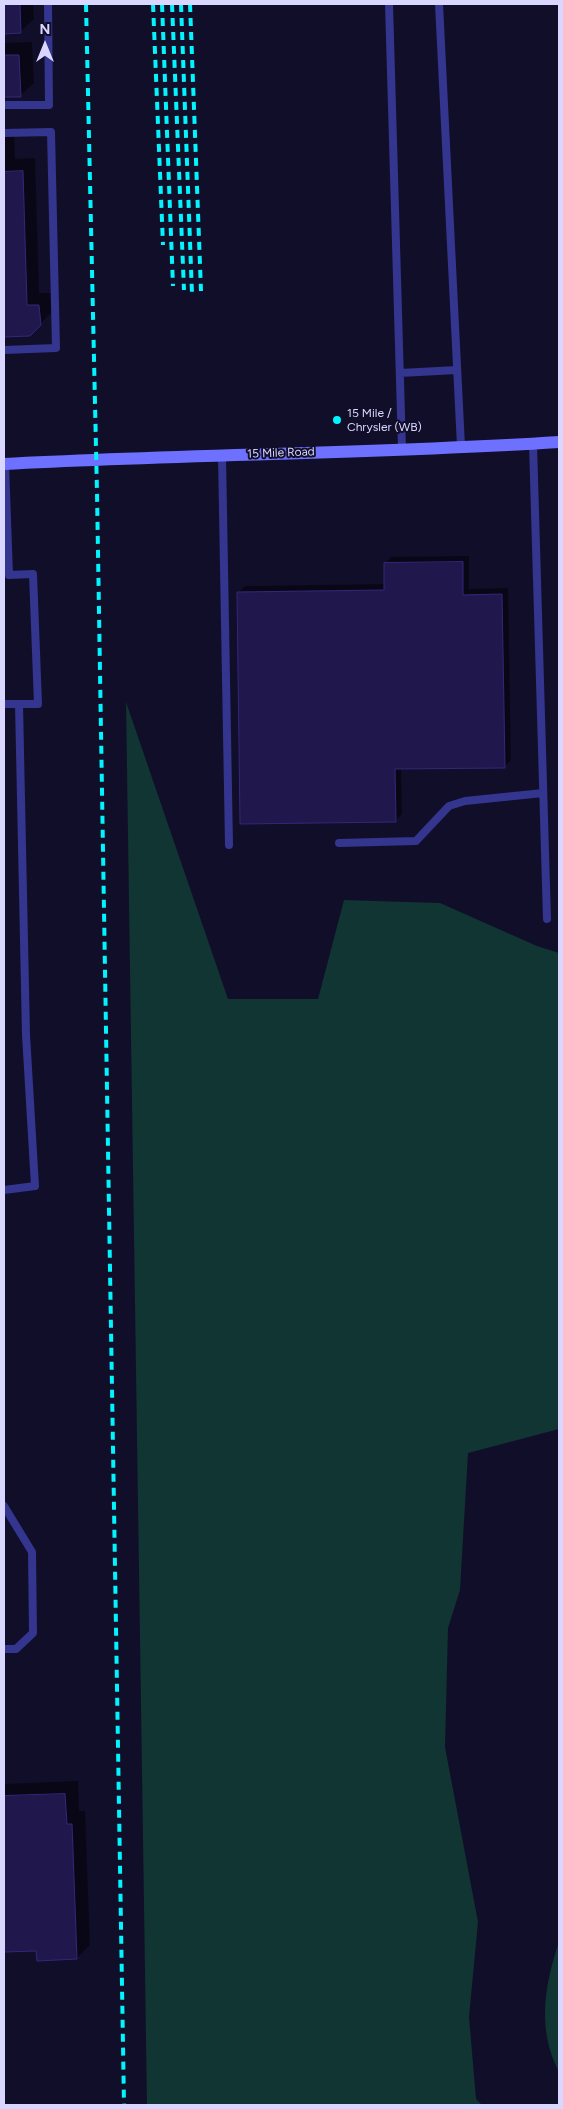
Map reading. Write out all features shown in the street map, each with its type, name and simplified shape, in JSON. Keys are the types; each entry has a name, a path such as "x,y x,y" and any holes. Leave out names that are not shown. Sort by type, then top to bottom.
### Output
{"main road":[{"name":"15 Mile Road","path":"4,464 559,442"}],"lane":[{"path":"4,106 49,105 48,4"},
{"path":"389,4 402,449"},
{"path":"439,4 462,446"},
{"path":"4,133 51,132 56,348 4,350"},
{"path":"400,372 457,370"},
{"path":"533,444 547,919"},
{"path":"222,456 229,845"},
{"path":"4,464 6,565 9,575 33,574 38,704 4,704"},
{"path":"4,1190 35,1186 26,1035 19,704"},
{"path":"340,843 416,841 449,806 465,801 543,793"},
{"path":"4,1506 32,1552 33,1633 16,1649 4,1650"}],"green space":[{"path":"126,702 228,999 318,999 344,900 440,903 537,946 559,953 559,1429 468,1453 460,1590 448,1628 445,1747 478,1922 469,2017 476,2099 482,2105 147,2105"},
{"path":"559,1942 559,2072 548,2040 545,2008 550,1975"}],"building":[{"path":"4,4 20,4 21,33 4,34"},
{"path":"4,55 19,55 21,97 4,97"},
{"path":"23,171 27,305 39,305 41,325 30,336 4,337 4,172"},
{"path":"463,562 463,595 502,594 505,768 395,769 396,822 240,824 237,592 384,590 384,563"},
{"path":"65,1794 67,1824 72,1824 77,1959 37,1961 36,1951 4,1952 4,1796"}],"railway":[{"path":"86,4 97,492 124,2105"},
{"path":"153,4 163,245"},
{"path":"162,4 173,286"},
{"path":"172,4 184,290"},
{"path":"181,4 192,294"},
{"path":"190,4 201,291"}],"place":[{"name":"15 Mile / Chrysler (WB)","path":"337,420"}]}
